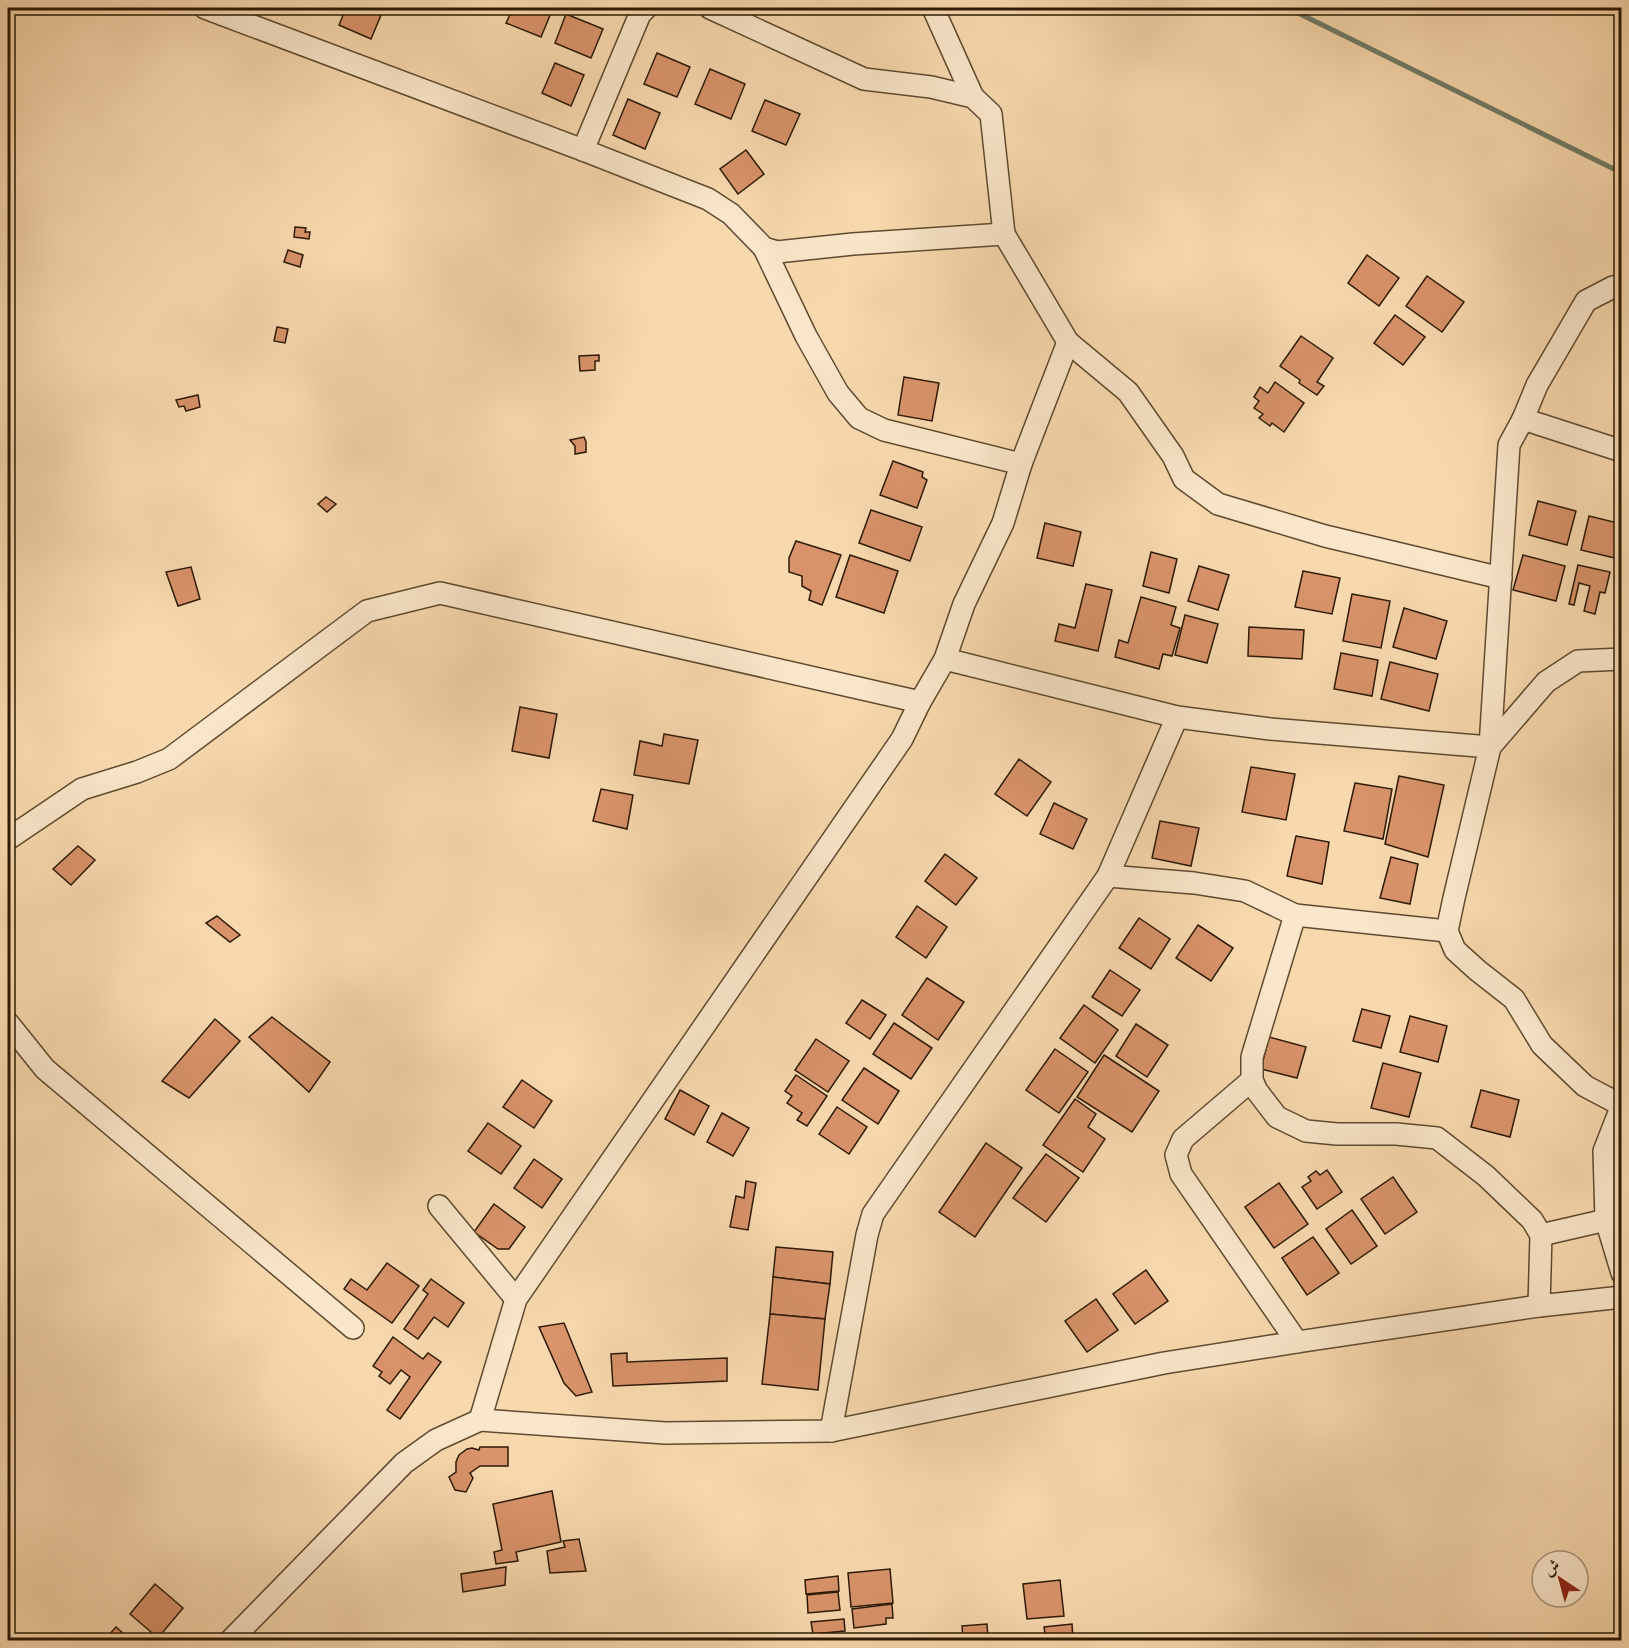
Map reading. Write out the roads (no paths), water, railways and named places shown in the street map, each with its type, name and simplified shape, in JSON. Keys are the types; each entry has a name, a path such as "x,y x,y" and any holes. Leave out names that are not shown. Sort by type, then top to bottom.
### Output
{"street":[{"path":"205,8 583,150 708,200 731,214 764,248 822,365 838,393 859,417 884,430 1021,464"},
{"path":"583,150 640,14 646,8"},
{"path":"710,8 864,79 931,87 973,97"},
{"path":"933,8 973,97 991,114 1004,234 1068,342 1128,392 1173,456 1184,479 1218,504 1325,536 1501,578"},
{"path":"764,248 777,252 853,243 1004,234"},
{"path":"1622,286 1613,287 1586,301 1537,385 1509,445 1490,747 1448,931 1455,950 1514,999 1542,1045 1584,1086 1622,1105 1604,1151 1606,1220 1622,1273"},
{"path":"480,1420 516,1299 902,740 945,658 964,604 1003,523 1021,464 1068,342"},
{"path":"1523,419 1622,452"},
{"path":"8,839 82,789 137,772 169,759 367,610 440,593 920,702"},
{"path":"945,658 1177,717 1270,729 1490,747"},
{"path":"1490,747 1546,682 1578,661 1622,658"},
{"path":"831,1431 867,1235 873,1214 1108,876 1177,717"},
{"path":"1108,876 1194,883 1245,891 1294,915 1448,931"},
{"path":"1294,915 1252,1057 1252,1080 1257,1091 1277,1117 1306,1131 1337,1134 1396,1134 1437,1138 1486,1176 1532,1220 1541,1235 1539,1306"},
{"path":"8,1023 45,1069 354,1328"},
{"path":"1252,1080 1183,1139 1176,1155 1181,1174 1297,1342"},
{"path":"439,1206 516,1299"},
{"path":"1541,1235 1606,1220"},
{"path":"231,1641 404,1463 436,1440 480,1420 665,1433 831,1431 1164,1364 1539,1306 1622,1297"}],"waterway":[{"path":"1288,8 1622,173"}]}
